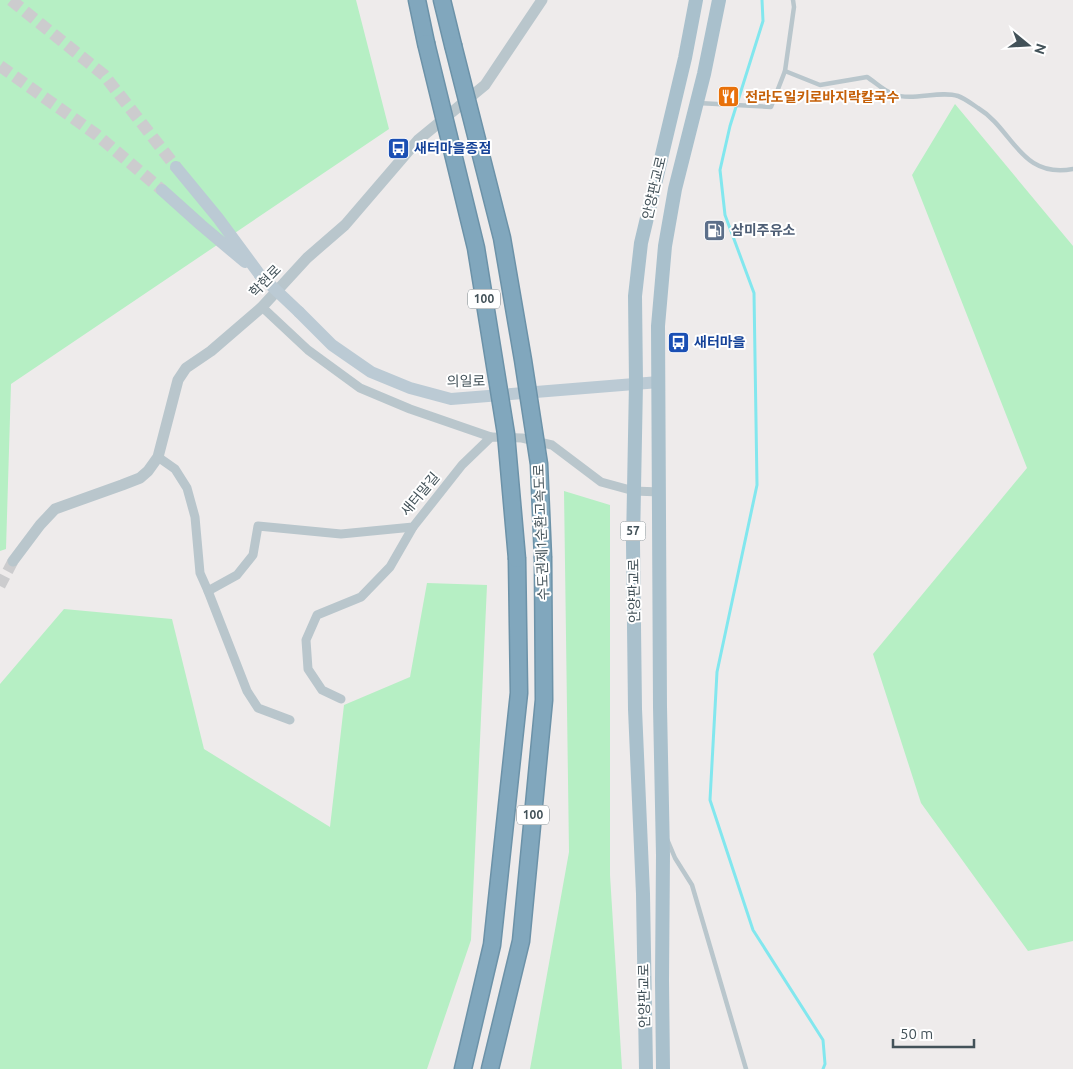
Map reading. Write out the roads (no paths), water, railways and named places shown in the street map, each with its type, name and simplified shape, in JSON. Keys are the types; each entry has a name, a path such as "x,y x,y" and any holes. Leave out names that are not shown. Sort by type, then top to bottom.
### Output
{"highway":[{"name":"수도권제1순환고속도로","path":"416,0 476,248 506,434 517,559 519,693 492,945 463,1069"},
{"name":"수도권제1순환고속도로","path":"442,0 502,238 523,360 538,464 544,558 544,700 521,941 490,1069"}],"main road":[{"name":"안양판교로","path":"646,1069 635,709 635,296 641,243 685,58 696,0"},
{"name":"안양판교로","path":"663,1069 658,326 665,246 719,0"},
{"path":"176,167 218,218 260,275"},
{"path":"162,190 260,275"},
{"name":"의일로","path":"260,275 332,345 371,372 410,388 451,399 659,382"}],"street":[{"name":"학현로","path":"13,561 40,525 55,509 140,478 148,471 158,457 178,380 186,368 211,351 262,307 307,258 345,225 418,140 486,86 542,0"},
{"path":"262,307 308,350 360,388 410,409 491,437 522,438 552,446 601,482 634,491 660,492"},
{"name":"새터말길","path":"208,591 237,575 253,555 258,526 341,534 413,527 462,465 491,437"},
{"path":"158,457 175,469 187,488 195,517 200,573 247,691 258,708 290,720"},
{"path":"341,698 322,690 308,669 306,640 317,615 361,597 390,567 413,527"}],"lane":[{"path":"697,103 771,106 785,71 794,7 792,0"},
{"path":"785,71 820,85 867,77 892,94 904,97 958,96 980,109 1003,132 1022,156 1048,170 1073,169"},
{"path":"662,829 675,858 692,885 746,1069"}],"waterway":[{"path":"762,0 763,21 730,126 720,170 725,215 754,293 757,485 717,672 710,800 753,930 823,1040 825,1064 823,1069"}],"tunnel":[{"path":"11,0 104,75 176,167"},
{"path":"0,66 97,135 162,190"},
{"path":"0,586 13,561"}],"place":[{"name":"전라도일키로바지락칼국수","path":"729,97"},
{"name":"새터마을종점","path":"398,148"},
{"name":"삼미주유소","path":"715,230"},
{"name":"새터마을","path":"678,342"}]}
